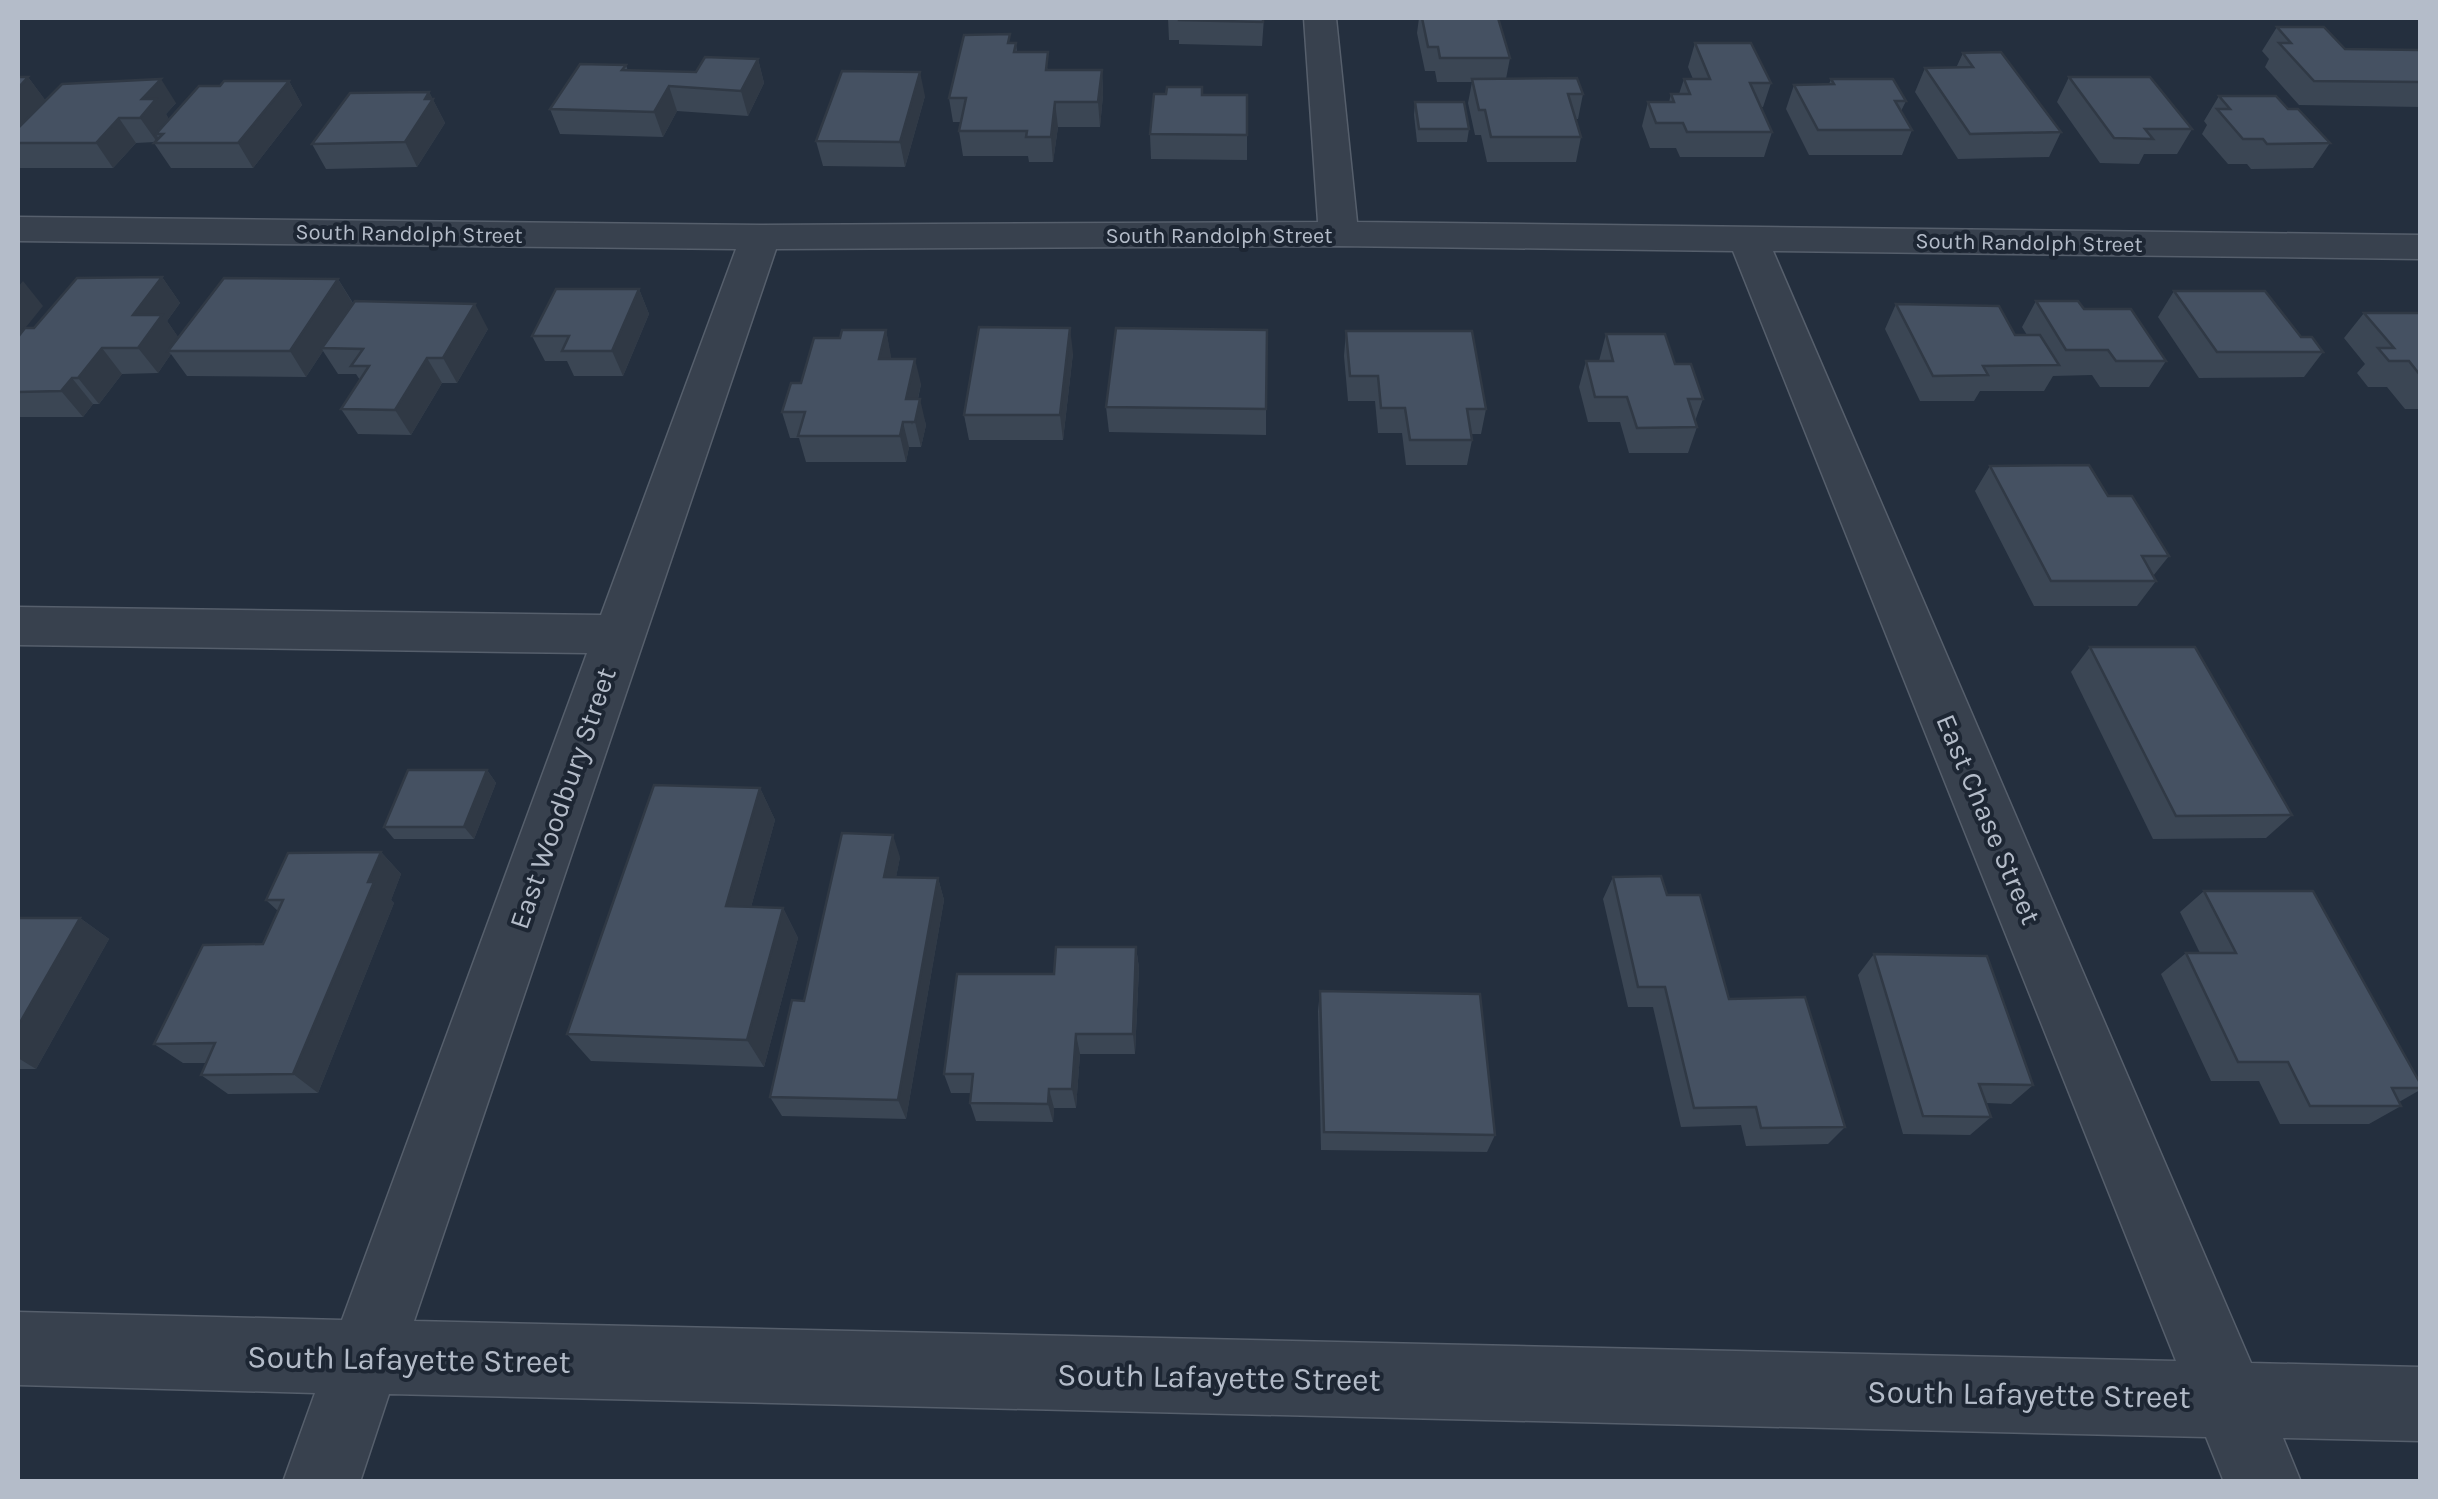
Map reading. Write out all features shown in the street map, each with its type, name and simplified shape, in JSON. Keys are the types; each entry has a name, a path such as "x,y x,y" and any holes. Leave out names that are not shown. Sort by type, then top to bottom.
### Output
{"street":[{"path":"1320,18 1338,234"},
{"name":"South Randolph Street","path":"18,229 760,237 1338,234 2420,247"},
{"name":"East Woodbury Street","path":"321,1482 760,237"},
{"name":"East Chase Street","path":"1748,238 2264,1482"},
{"path":"18,626 620,634"},
{"name":"South Lafayette Street","path":"18,1349 2420,1404"}],"building":[{"path":"1263,18 1263,22 1179,20"},
{"path":"1422,18 1498,18 1510,58 1440,58 1438,47 1428,47"},
{"path":"2277,27 2324,27 2345,49 2420,50 2420,82 2314,81 2279,43 2291,43"},
{"path":"1010,34 1008,43 1016,43 1014,52 1048,52 1046,70 1102,70 1098,102 1055,102 1051,137 1026,137 1027,131 959,131 966,98 949,98 964,35"},
{"path":"1695,43 1751,43 1771,83 1750,83 1772,132 1687,132 1683,123 1656,123 1648,102 1674,102 1671,94 1690,94 1684,79 1710,79"},
{"path":"2001,52 2061,132 1970,134 1925,68 1973,67 1963,53"},
{"path":"705,57 758,59 741,91 669,86 654,112 550,109 580,64 626,65 622,70 696,72"},
{"path":"842,71 920,72 900,142 816,141"},
{"path":"2069,77 2150,77 2192,129 2145,129 2153,139 2114,138"},
{"path":"1577,78 1583,94 1568,94 1581,137 1491,137 1472,79"},
{"path":"161,79 142,99 156,99 140,118 119,118 96,143 18,143 18,128 62,84"},
{"path":"1831,79 1893,79 1906,101 1895,101 1912,130 1818,130 1794,85 1834,84"},
{"path":"224,81 289,81 238,143 154,143 163,134 156,134 199,86 220,86"},
{"path":"1167,87 1202,87 1202,95 1247,95 1247,135 1150,134 1154,94 1166,94"},
{"path":"429,92 425,99 433,99 405,142 312,144 350,93"},
{"path":"2219,96 2276,96 2288,109 2298,109 2330,143 2267,144 2263,139 2243,139 2217,109 2230,109"},
{"path":"1415,102 1464,102 1469,129 1419,129"},
{"path":"162,277 133,315 162,315 138,348 102,348 78,378 72,378 61,391 18,392 18,337 25,328 34,328 77,278"},
{"path":"224,278 338,279 290,351 168,351"},
{"path":"556,289 639,289 612,351 562,351 569,336 532,336"},
{"path":"2174,291 2265,291 2301,337 2312,337 2323,352 2217,352"},
{"path":"355,301 475,304 443,358 427,358 395,410 341,409 369,366 351,366 363,349 322,348"},
{"path":"2036,301 2078,301 2084,309 2131,309 2166,361 2116,361 2108,350 2066,350"},
{"path":"1896,304 1999,306 2015,335 2040,335 2059,365 1983,366 1988,375 1933,376"},
{"path":"2364,313 2420,313 2420,375 2409,361 2389,361 2378,348 2394,348"},
{"path":"979,327 1070,328 1060,415 964,415"},
{"path":"1116,328 1267,330 1266,409 1106,407"},
{"path":"842,330 886,330 879,359 915,359 906,399 920,399 915,422 903,422 900,436 798,436 805,412 782,412 791,383 801,383 814,338 840,338"},
{"path":"1346,331 1472,331 1486,409 1467,409 1472,440 1410,440 1405,408 1381,408 1378,376 1350,376"},
{"path":"1606,334 1665,334 1675,364 1691,364 1703,399 1688,399 1697,427 1637,428 1627,397 1595,397 1586,361 1613,361"},
{"path":"2089,465 2108,496 2132,496 2169,556 2142,556 2156,581 2051,581 1990,466"},
{"path":"2090,647 2195,647 2292,815 2176,816"},
{"path":"408,770 487,770 464,827 384,827"},
{"path":"654,785 760,788 726,906 783,908 747,1040 567,1034"},
{"path":"842,833 893,835 884,877 938,878 898,1100 770,1097 792,1000 804,1001"},
{"path":"381,852 368,882 374,882 293,1074 201,1075 215,1043 154,1044 203,945 263,944 283,900 266,900 288,853"},
{"path":"1661,876 1667,895 1700,895 1729,999 1805,997 1845,1127 1761,1128 1756,1107 1694,1108 1665,987 1638,987 1613,877"},
{"path":"2204,891 2313,891 2420,1088 2392,1088 2401,1106 2310,1106 2288,1062 2238,1062 2186,953 2236,953"},
{"path":"18,918 80,918 18,1026"},
{"path":"1056,947 1136,947 1133,1034 1076,1034 1072,1089 1049,1089 1048,1104 970,1103 973,1074 944,1074 957,974 1054,974"},
{"path":"1874,954 1987,956 2033,1085 1979,1084 1991,1117 1923,1116"},
{"path":"1320,991 1480,994 1495,1135 1324,1132"}]}
